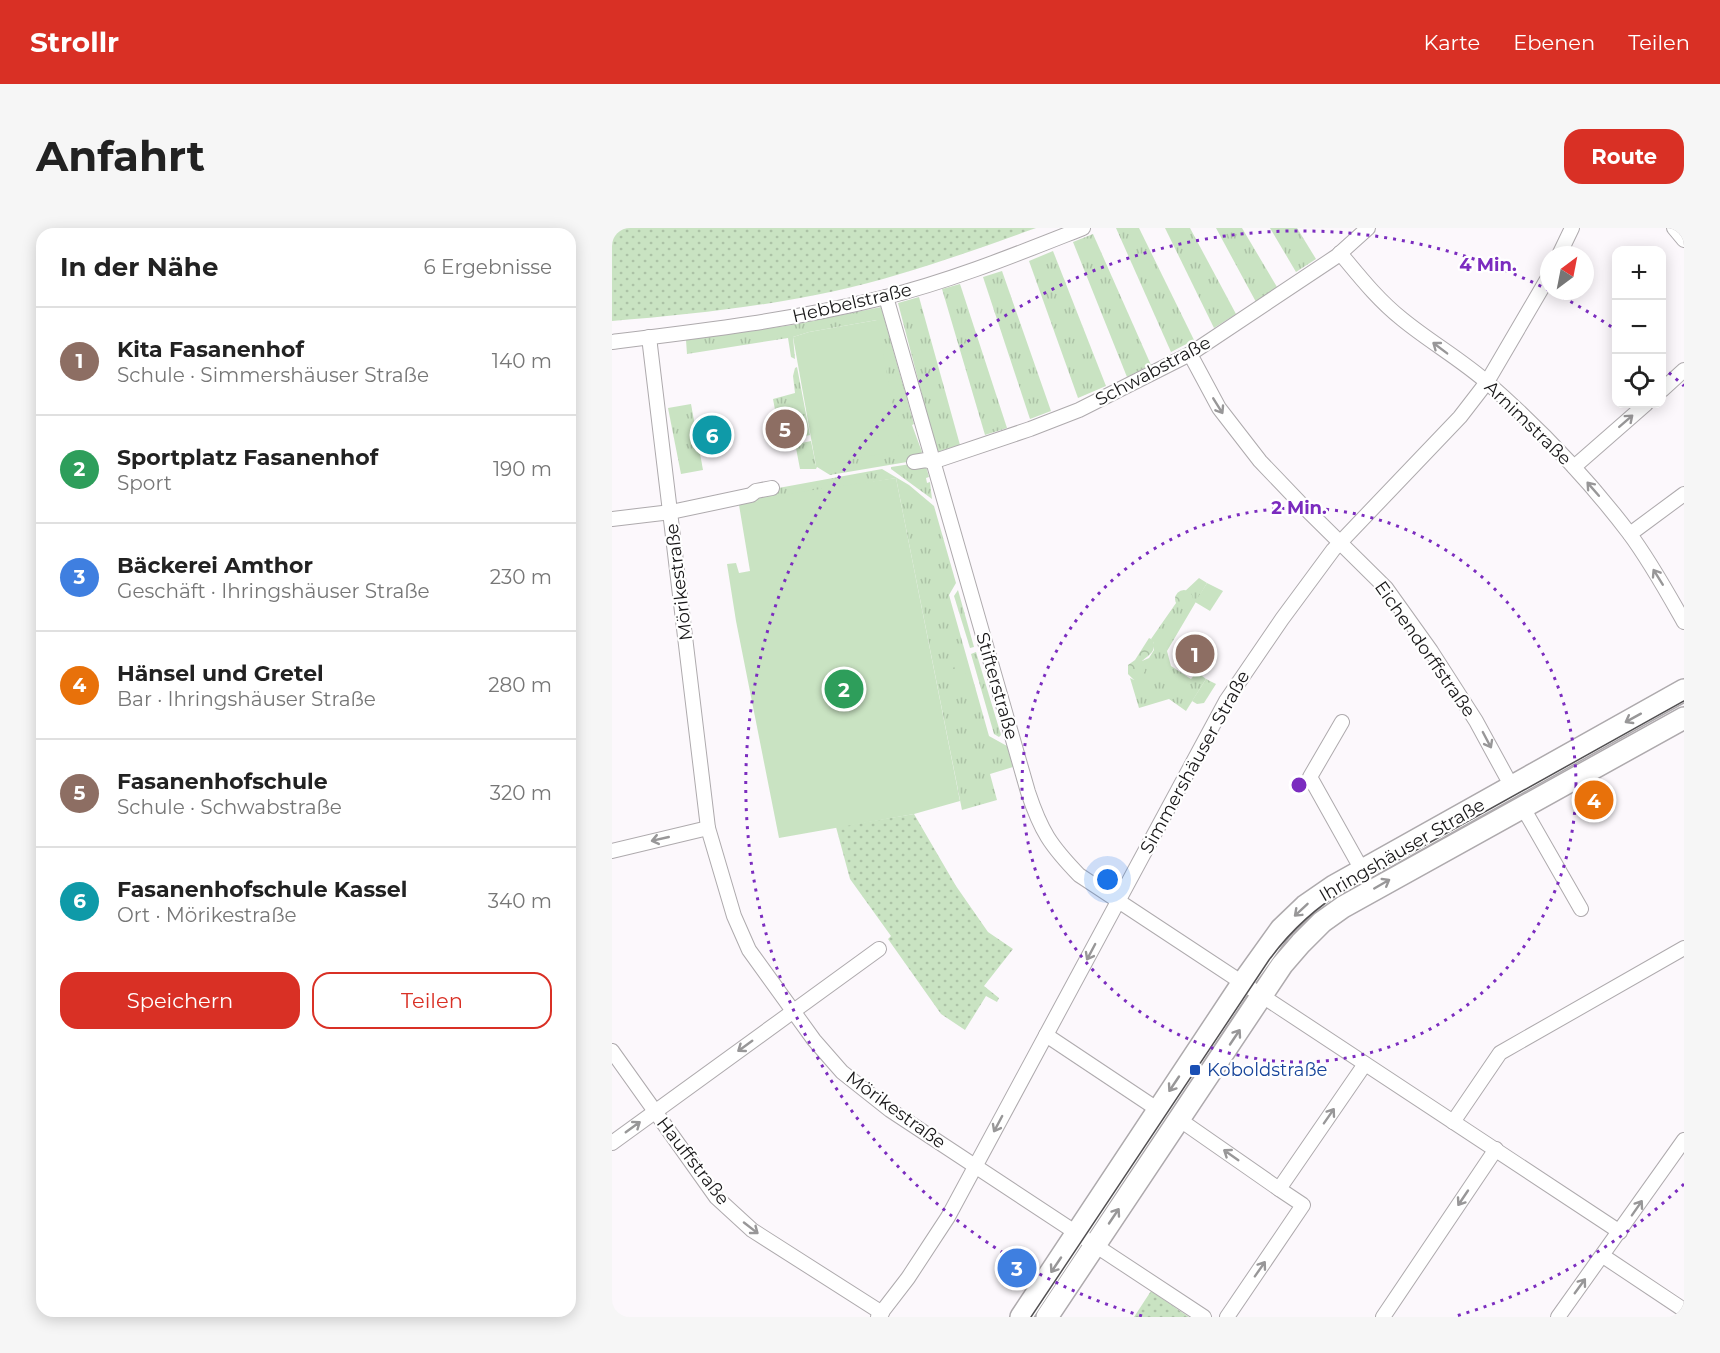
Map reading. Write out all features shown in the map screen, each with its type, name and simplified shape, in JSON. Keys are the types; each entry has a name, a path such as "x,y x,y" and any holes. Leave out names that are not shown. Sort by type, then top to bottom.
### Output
{"main road":[{"name":"Ihringshäuser Straße","path":"1047,1317 1086,1238 1156,1109 1281,929 1305,906 1362,870 1684,690"},
{"name":"Ihringshäuser Straße","path":"1021,1317 1180,1120 1282,965 1322,922 1388,881 1684,718"}],"street":[{"name":"Hebbelstraße","path":"612,342 790,317 886,297 977,269 1083,228"},
{"name":"Schwabstraße","path":"914,462 926,460 932,462 1079,410 1190,354 1340,253 1368,228"},
{"path":"1563,246 1572,228"},
{"name":"Arnimstraße","path":"1340,253 1375,295 1402,319 1487,382 1574,467 1630,534 1684,622"},
{"name":"Simmershäuser Straße","path":"880,1315 932,1244 948,1217 1232,692 1282,619 1339,543 1460,417 1487,382 1540,291"},
{"name":"Stifterstraße","path":"886,297 1038,822 1054,849 1078,874 1243,981"},
{"name":"Mörikestraße","path":"648,337 708,828 734,916 749,950 793,1011 842,1072 890,1110 1204,1317"},
{"name":"Eichendorffstraße","path":"1190,354 1219,408 1260,461 1386,588 1431,651 1476,721 1512,787"},
{"path":"1666,386 1684,370"},
{"path":"1574,467 1641,408"},
{"path":"612,519 671,512 751,495 756,491 772,488"},
{"path":"1630,534 1684,494"},
{"path":"1342,722 1310,777 1362,870"},
{"path":"1522,806 1581,909"},
{"path":"612,850 708,828"},
{"path":"1453,1122 1500,1053 1684,948"},
{"path":"612,1143 879,949"},
{"path":"1243,981 1620,1232"},
{"path":"1046,1035 1156,1109"},
{"name":"Hauffstraße","path":"612,1051 716,1197 752,1230 880,1315"},
{"path":"1279,1189 1365,1064"},
{"path":"1180,1120 1303,1205 1227,1317"},
{"path":"1558,1317 1684,1140"},
{"path":"1383,1317 1496,1149"},
{"path":"1603,1256 1681,1308"}],"green space":[{"path":"612,228 1036,228 911,271 835,291 724,310 612,321"},
{"path":"1116,228 1139,228 1194,340 1171,352"},
{"path":"1165,228 1190,228 1236,314 1214,328"},
{"path":"1216,228 1242,228 1277,287 1256,302"},
{"path":"1270,228 1297,228 1316,259 1296,272"},
{"path":"1093,234 1151,365 1127,377 1073,242"},
{"path":"1053,251 1106,386 1078,398 1029,261"},
{"path":"1002,271 1051,411 1030,419 983,277"},
{"path":"960,284 1007,428 985,435 942,289"},
{"path":"919,297 960,445 937,452 898,303"},
{"path":"881,307 914,424 912,425 922,452 913,461 830,475 817,467 816,469 800,469 797,444 811,441 816,466 877,320 793,337 795,359 791,357 788,338 687,354 686,340 792,325"},
{"path":"877,320 901,450 816,466 793,337"},
{"path":"797,367 810,435 781,442 773,399 795,393 793,376"},
{"path":"691,404 703,470 681,474 668,408"},
{"path":"911,464 926,466 929,477 926,478 927,483 930,482 932,499 891,469 891,467"},
{"path":"882,469 909,485 934,506 956,583 949,595 989,736 1007,746 1013,767 990,774 997,800 962,810 896,478 755,502 756,492"},
{"path":"896,478 960,801 914,814 779,838 727,564 736,563 739,573 750,571 739,505 800,492"},
{"path":"1199,578 1207,583 1167,651 1171,666 1191,679 1197,672 1206,679 1186,711 1169,699 1139,708 1130,678 1134,680 1142,661 1149,658 1154,650 1154,643 1151,639 1183,593"},
{"path":"1207,583 1223,591 1210,611 1195,602"},
{"path":"958,590 974,647 970,648 954,596"},
{"path":"1184,590 1190,593 1193,599 1190,605 1184,608 1178,605 1175,599 1178,593"},
{"path":"1149,638 1153,640 1153,650 1142,661 1145,671 1141,677 1134,680 1128,674 1128,665 1135,660"},
{"path":"976,652 1001,735 999,737 994,734 971,654"},
{"path":"960,664 968,672 960,678 954,676 946,680 939,675 942,670 951,670"},
{"path":"1206,679 1216,684 1204,703 1197,704 1192,701"},
{"path":"914,814 956,886 988,932 1013,949 984,986 999,998 997,1002 986,996 965,1030 941,1014 888,939 891,936 850,879 836,827"},
{"path":"1151,1291 1189,1317 1134,1317"}],"tram line":[{"path":"1031,1317 1269,960 1305,920 1348,888 1684,701"}],"place":[{"name":"Fasanenhofschule","path":"785,429"},
{"name":"Fasanenhofschule Kassel","path":"712,435"},
{"name":"Kita Fasanenhof","path":"1195,654"},
{"name":"Sportplatz Fasanenhof","path":"844,689"},
{"name":"Hänsel und Gretel","path":"1594,800"},
{"name":"Koboldstraße","path":"1195,1070"},
{"name":"Bäckerei Amthor","path":"1017,1268"}]}
